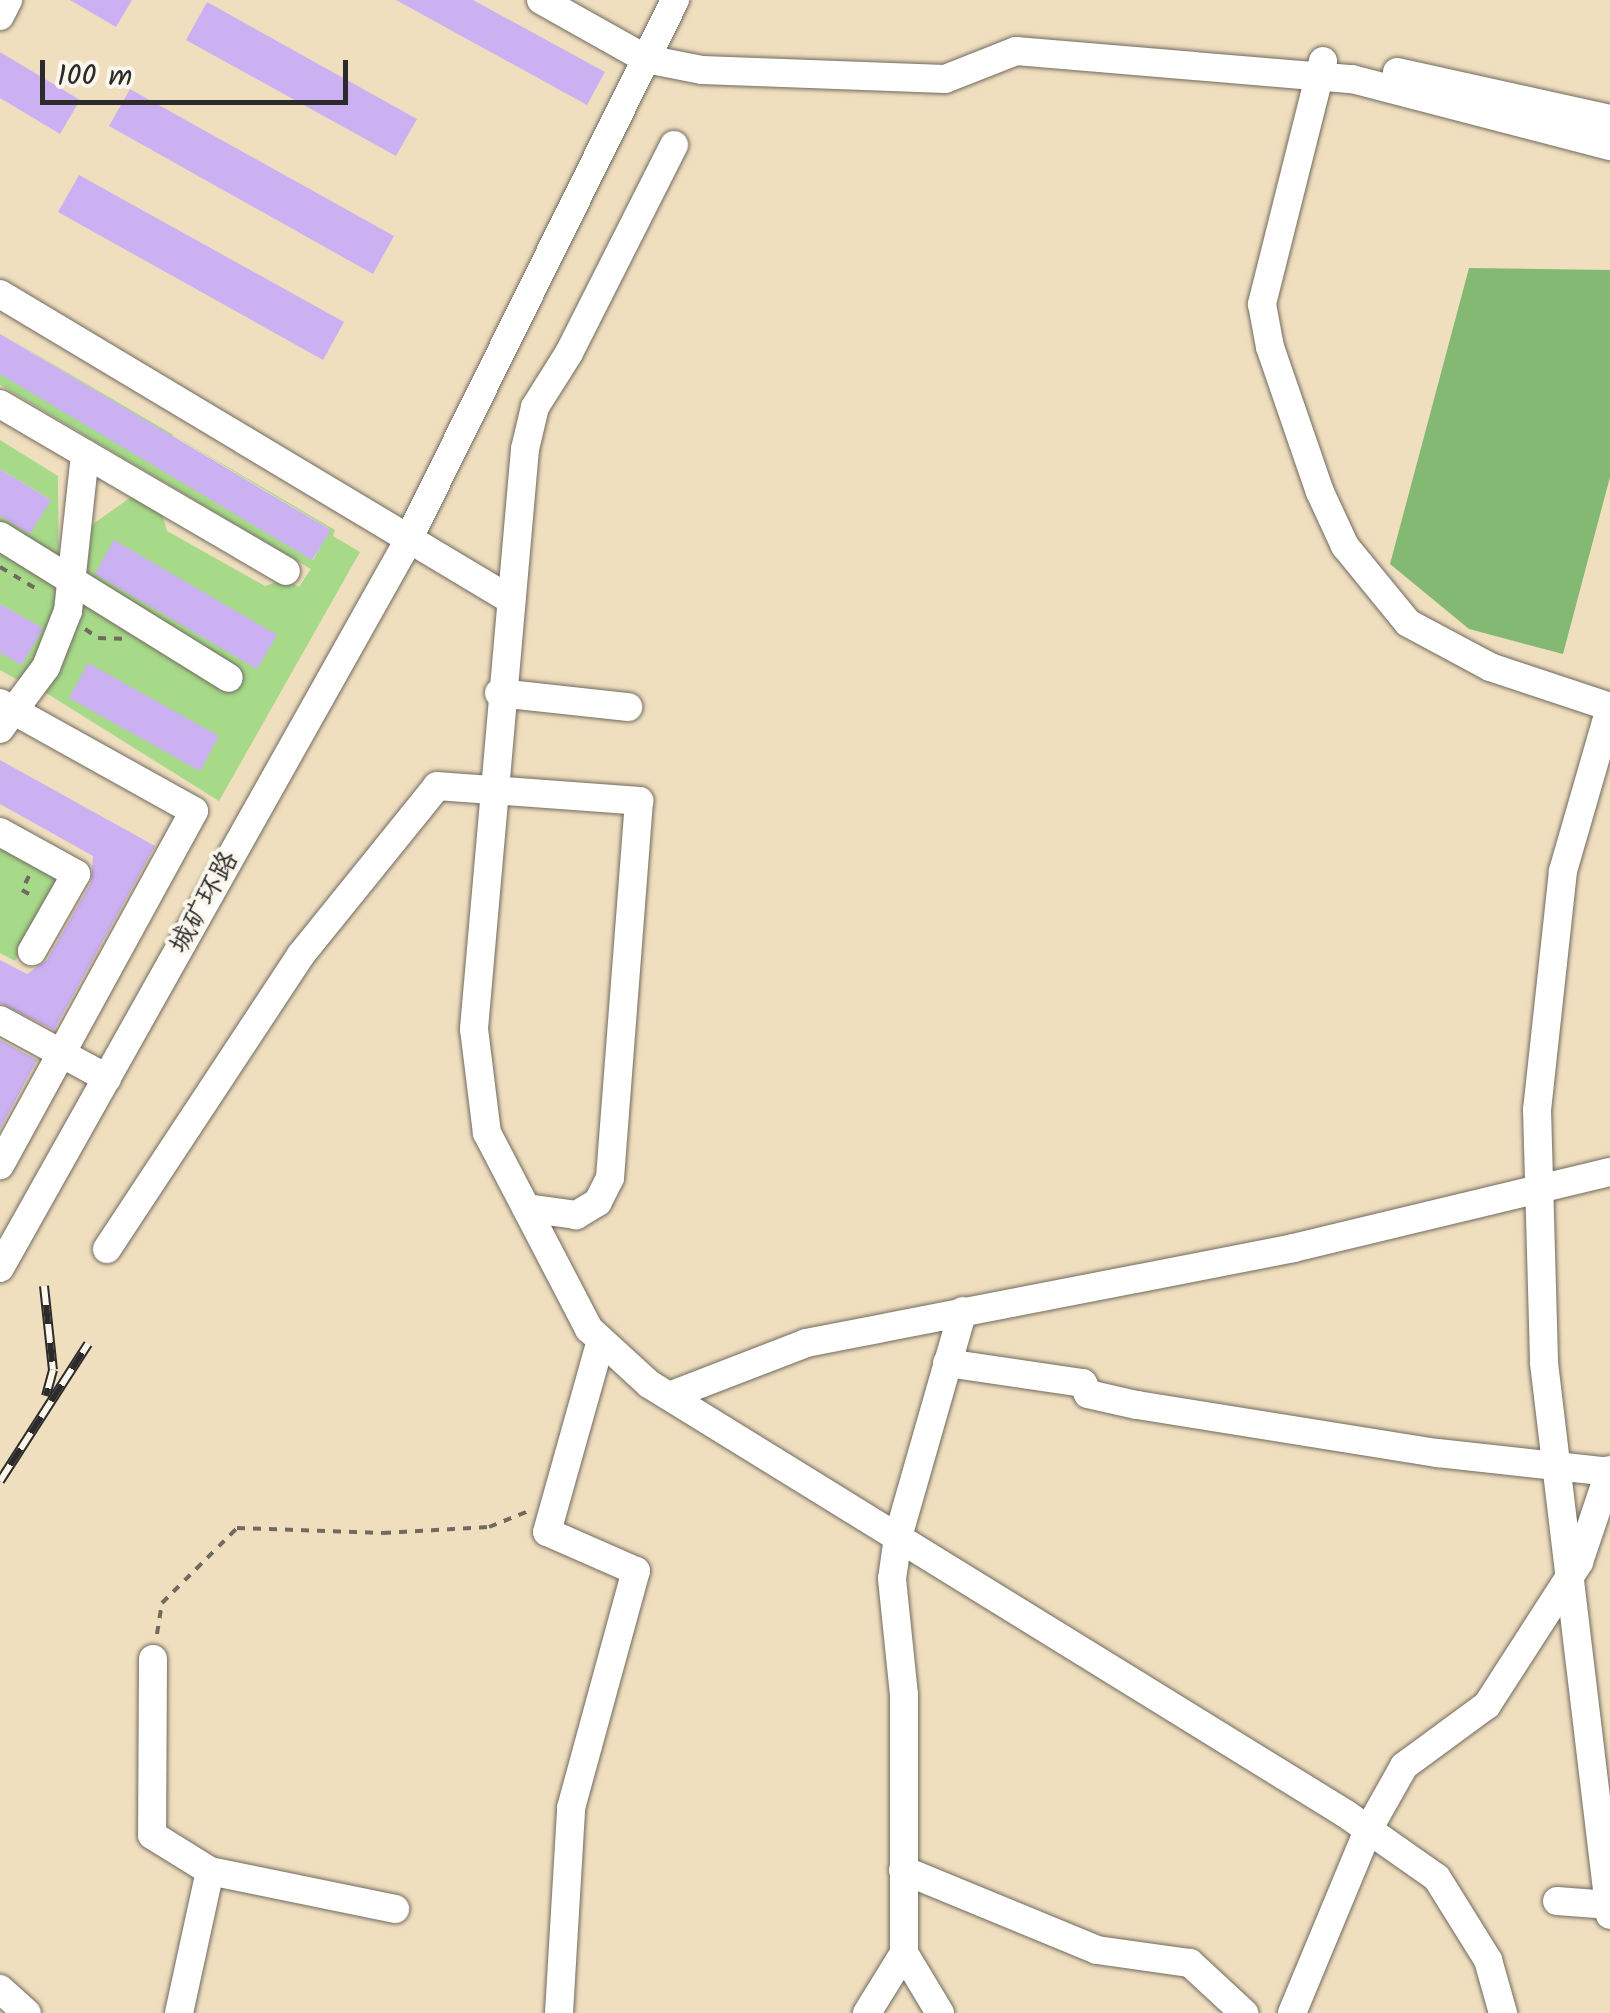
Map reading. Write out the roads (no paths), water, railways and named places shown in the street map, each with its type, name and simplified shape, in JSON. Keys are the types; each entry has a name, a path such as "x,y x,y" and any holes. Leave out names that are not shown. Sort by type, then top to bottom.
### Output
{"street":[{"path":"0,16 8,0"},
{"path":"541,0 702,70 944,78 1016,51 1321,69 1610,119"},
{"path":"578,0 651,51"},
{"name":"城矿环路","path":"0,1268 408,536 675,0"},
{"path":"1321,69 1610,146"},
{"path":"1321,69 1262,304 1270,347 1328,510 1376,592 1408,623 1490,667 1610,708 1563,872 1537,1109 1544,1363 1610,1916"},
{"path":"674,145 569,353 534,407 500,693 474,1029 487,1133 601,1340 669,1396 1368,1830 1437,1878 1488,1960 1503,2013"},
{"path":"0,294 512,600"},
{"path":"0,404 286,572"},
{"path":"0,1165 194,811 5,714 46,666 72,582 85,454"},
{"path":"79,521 96,500 134,482"},
{"path":"0,536 229,678"},
{"path":"500,693 628,707"},
{"path":"107,1248 300,956 436,786 492,786 639,800 610,1178 598,1202 576,1215 526,1208"},
{"path":"0,832 76,874 32,951"},
{"path":"0,1020 107,1078"},
{"path":"669,1396 806,1344 1292,1248 1610,1172"},
{"path":"940,2013 904,1953 904,1695 892,1604 898,1537 962,1311"},
{"path":"559,2013 571,1808 636,1571 547,1532 601,1340"},
{"path":"948,1363 1084,1383 1088,1394 1137,1405 1610,1471 1569,1577 1487,1705 1404,1766 1368,1830 1292,2013"},
{"path":"154,1659 152,1835 210,1870 395,1909"},
{"path":"179,2013 210,1870"},
{"path":"903,1870 1097,1950 1190,1963 1244,2013"},
{"path":"1557,1901 1609,1905"},
{"path":"867,2013 904,1953"},
{"path":"0,1989 27,2013"}],"railway":[{"path":"44,1286 53,1370 46,1396"},
{"path":"0,1481 88,1344"}]}
